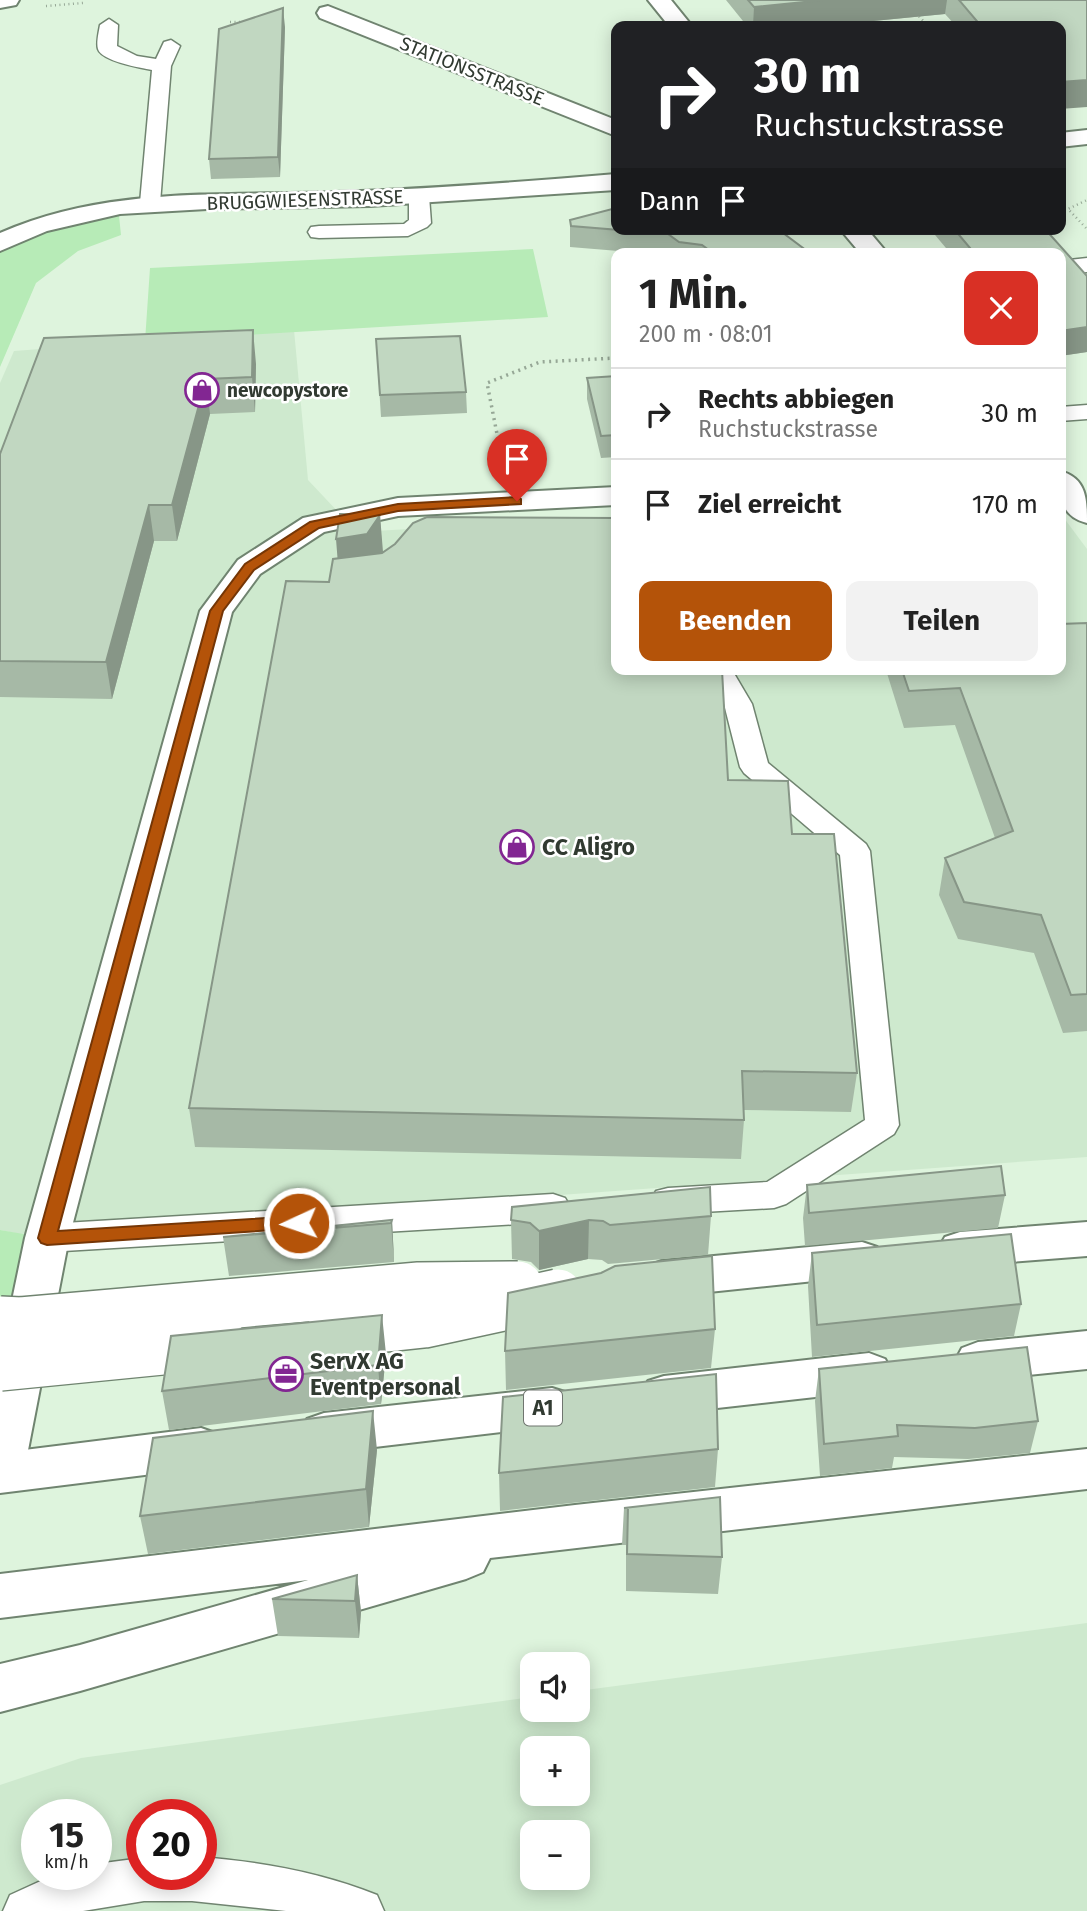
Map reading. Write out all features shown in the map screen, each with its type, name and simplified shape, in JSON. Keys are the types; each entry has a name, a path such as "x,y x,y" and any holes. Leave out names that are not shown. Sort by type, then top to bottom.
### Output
{"main road":[{"path":"0,1 8,0"},
{"path":"659,0 677,21"},
{"name":"STATIONSSTRASSE","path":"328,13 611,127"},
{"path":"1066,139 1087,137"},
{"name":"BRUGGWIESENSTRASSE","path":"0,243 41,223 118,206 419,196 611,182"},
{"path":"1066,488 1087,514"},
{"path":"0,1472 47,1238 216,611 249,567 314,525 398,507 611,496"},
{"path":"0,1321 21,1322 419,1287 608,1285 1087,1238"},
{"path":"0,1366 424,1323 608,1285"},
{"name":"A1","path":"0,1472 607,1401 1087,1350"},
{"path":"0,1596 575,1526 1087,1469"},
{"path":"0,1688 80,1668 575,1526"}],"lane":[{"path":"110,25 107,49 132,61 162,66"},
{"path":"150,204 162,66 171,46"},
{"path":"319,232 408,230 420,223 419,196"},
{"path":"1066,267 1087,265"},
{"path":"1066,414 1087,412"},
{"path":"634,1203 774,1195 882,1125 855,851 754,767 747,720 729,684 721,675"},
{"path":"47,1238 578,1206"},
{"path":"26,1911 44,1899 87,1887 168,1879 250,1882 334,1899 361,1911"}],"path":[{"path":"42,6 84,3"},
{"path":"914,11 923,21"},
{"path":"230,22 255,20"},
{"path":"1087,200 1069,209 1087,229"},
{"path":"517,501 510,443 498,439 487,383 540,362 611,358"}],"shaded area":[{"path":"294,330 308,480 357,532 611,517 611,675 1066,675 1066,521 1087,549 1087,1157 20,1234 0,1230 0,383 14,351"},
{"path":"1087,1623 1087,1911 0,1911 0,1785 81,1758 520,1699 520,1722 590,1722 590,1689"}],"green space":[{"path":"118,206 121,235 78,251 36,283 0,367 0,243"},
{"path":"533,249 548,317 145,341 150,268"},
{"path":"0,1230 47,1238 0,1437"}],"building":[{"path":"748,0 824,0 754,7"},
{"path":"959,0 1087,0 1087,80 1066,82 1066,21 977,21"},
{"path":"283,8 278,157 209,159 219,29"},
{"path":"611,209 611,229 571,226 570,220"},
{"path":"669,235 786,235 803,248 706,248 679,242"},
{"path":"959,235 1050,235 1062,248 970,248"},
{"path":"1066,252 1087,276 1087,327 1066,330"},
{"path":"253,330 252,377 206,379 172,505 149,505 106,662 0,661 0,454 44,338"},
{"path":"460,336 466,392 380,395 376,339"},
{"path":"611,376 611,435 601,436 587,378"},
{"path":"340,514 380,515 367,534 336,539"},
{"name":"CC Aligro","path":"427,517 611,518 611,675 722,675 728,780 788,781 792,834 834,834 857,1073 742,1071 744,1120 189,1108 286,581 329,582 333,559 382,553 395,544 413,523"},
{"path":"1087,623 1087,994 1071,995 1041,915 964,902 945,858 1013,831 960,688 909,691 904,675 1066,675 1066,624"},
{"path":"1001,1166 1005,1195 809,1213 807,1185"},
{"path":"710,1187 711,1216 610,1225 603,1221 589,1220 539,1231 530,1223 511,1220 512,1207"},
{"path":"392,1220 391,1223 223,1237"},
{"path":"1011,1234 1021,1304 817,1325 812,1253"},
{"path":"712,1256 715,1329 505,1351 508,1293 601,1273 615,1266"},
{"path":"382,1315 378,1365 162,1391 171,1336"},
{"path":"1027,1347 1038,1421 975,1428 897,1425 898,1436 824,1444 819,1369"},
{"path":"716,1374 718,1449 499,1473 503,1397"},
{"path":"373,1411 366,1489 140,1516 153,1438"},
{"path":"720,1497 722,1557 627,1554 628,1508 624,1508"},
{"path":"357,1575 355,1601 272,1599"}],"place":[{"name":"newcopystore","path":"202,390"},
{"name":"CC Aligro","path":"517,847"},
{"name":"ServX AG Eventpersonal","path":"286,1374"}],"route":[{"path":"299,1223 47,1238 216,611 249,567 314,525 398,507 517,501"}]}
